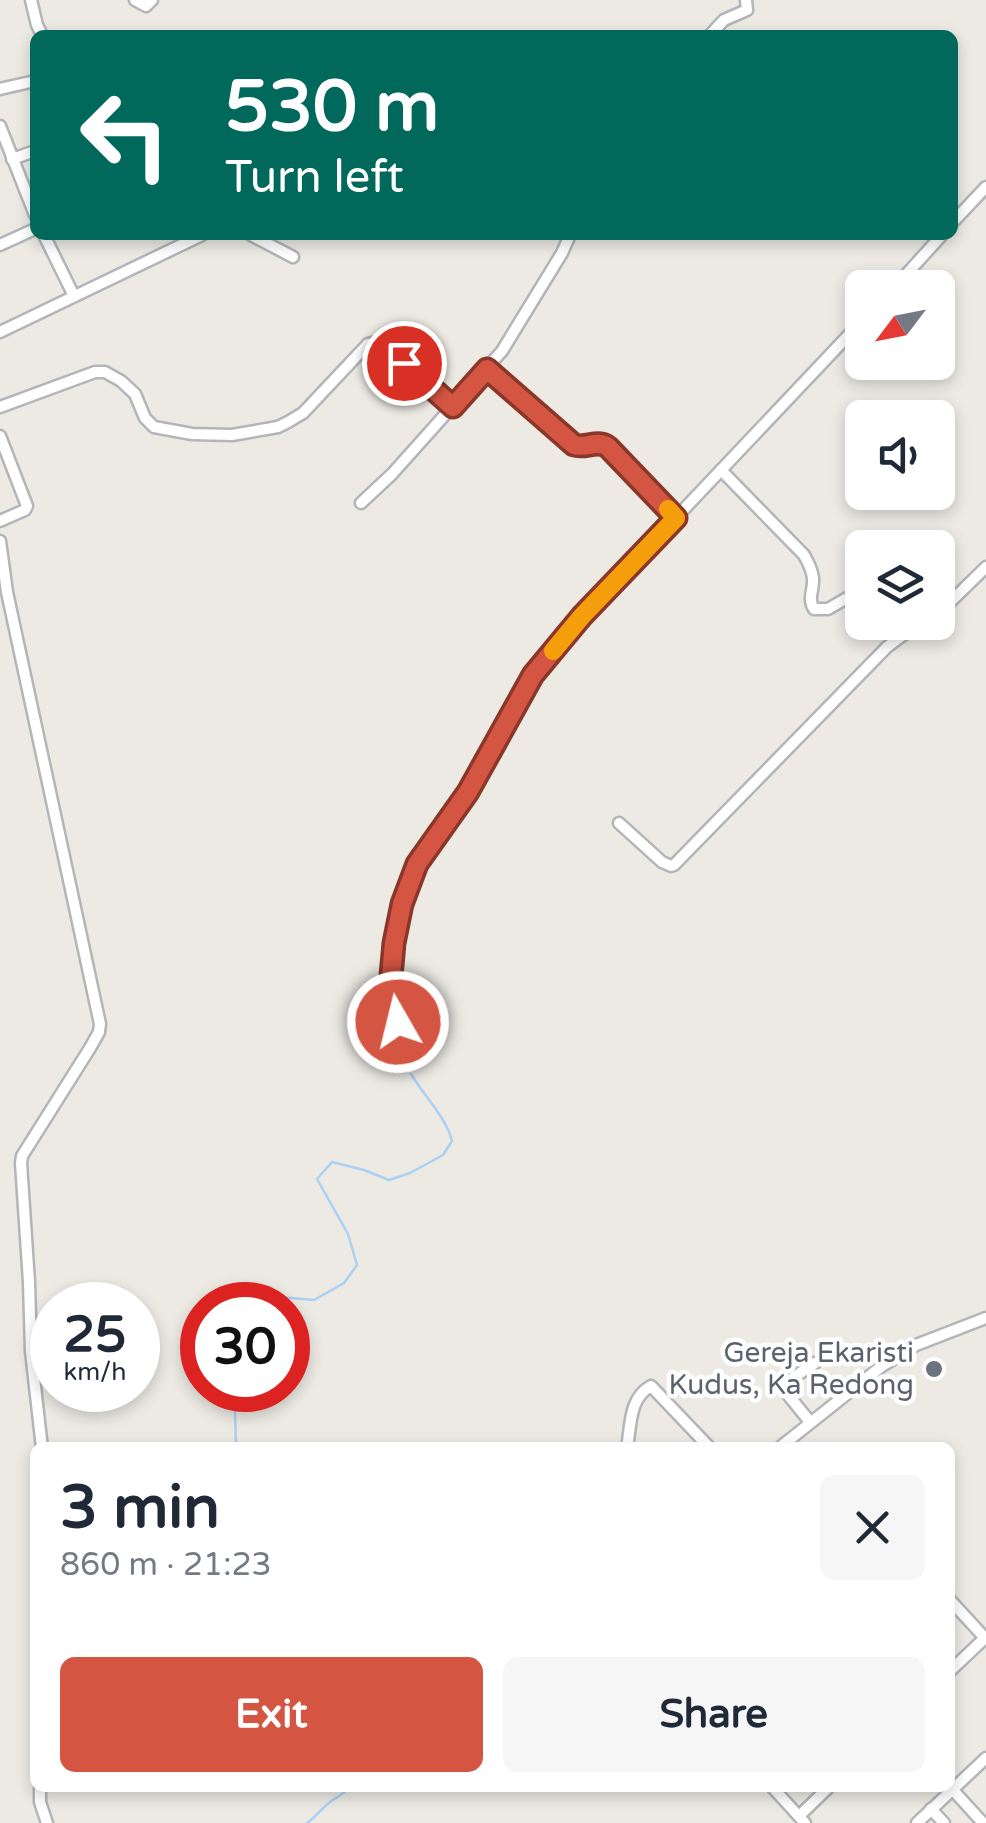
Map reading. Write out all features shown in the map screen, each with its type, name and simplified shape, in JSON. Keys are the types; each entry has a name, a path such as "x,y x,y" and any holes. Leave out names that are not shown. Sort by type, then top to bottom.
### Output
{"street":[{"path":"31,0 39,30"},
{"path":"135,0 146,6 152,0"},
{"path":"715,30 724,20 747,10 746,0"},
{"path":"0,89 30,82"},
{"path":"0,126 3,144 30,203"},
{"path":"12,159 30,153"},
{"path":"958,217 986,187"},
{"path":"0,245 30,231"},
{"path":"46,240 74,296"},
{"path":"0,332 192,240"},
{"path":"260,240 292,257"},
{"path":"362,503 502,352 568,240"},
{"path":"910,270 937,240"},
{"path":"398,1022 391,976 394,943 402,904 417,864 468,792 533,675 582,616 845,339"},
{"path":"0,408 104,372 135,394 144,418 154,427 192,434 232,435 288,422 375,341 380,341 453,407"},
{"path":"487,369 574,445 598,443 608,447 676,518"},
{"path":"0,436 27,506 0,521"},
{"path":"722,470 804,555 812,578 810,600 814,609 825,610 845,599"},
{"path":"0,541 6,592 100,1024 90,1048 20,1163 31,1351 41,1442"},
{"path":"955,597 986,567"},
{"path":"619,823 671,866 896,640"},
{"path":"786,1442 904,1352 986,1318"},
{"path":"810,1422 781,1386 815,1363"},
{"path":"628,1442 634,1407 640,1394 651,1386 704,1442"},
{"path":"955,1605 986,1638 955,1667"},
{"path":"955,1787 986,1758"},
{"path":"40,1792 46,1823"},
{"path":"777,1792 802,1820 825,1792"},
{"path":"917,1823 950,1792"},
{"path":"954,1792 982,1823"},
{"path":"931,1809 944,1823"}],"waterway":[{"path":"310,1300 344,1283 357,1265 348,1234 317,1179 332,1162 389,1180 443,1155 452,1141 440,1115 411,1074"},
{"path":"235,1412 236,1442"},
{"path":"307,1823 344,1792"}],"slow traffic":[{"path":"553,651 676,518 668,509"}],"place":[{"name":"Gereja Ekaristi Kudus, Ka Redong","path":"934,1369"}],"route":[{"path":"398,1022 391,976 394,943 402,904 417,864 468,792 533,675 582,616 676,518 608,447 598,443 574,445 487,369 453,407 404,363"}]}
